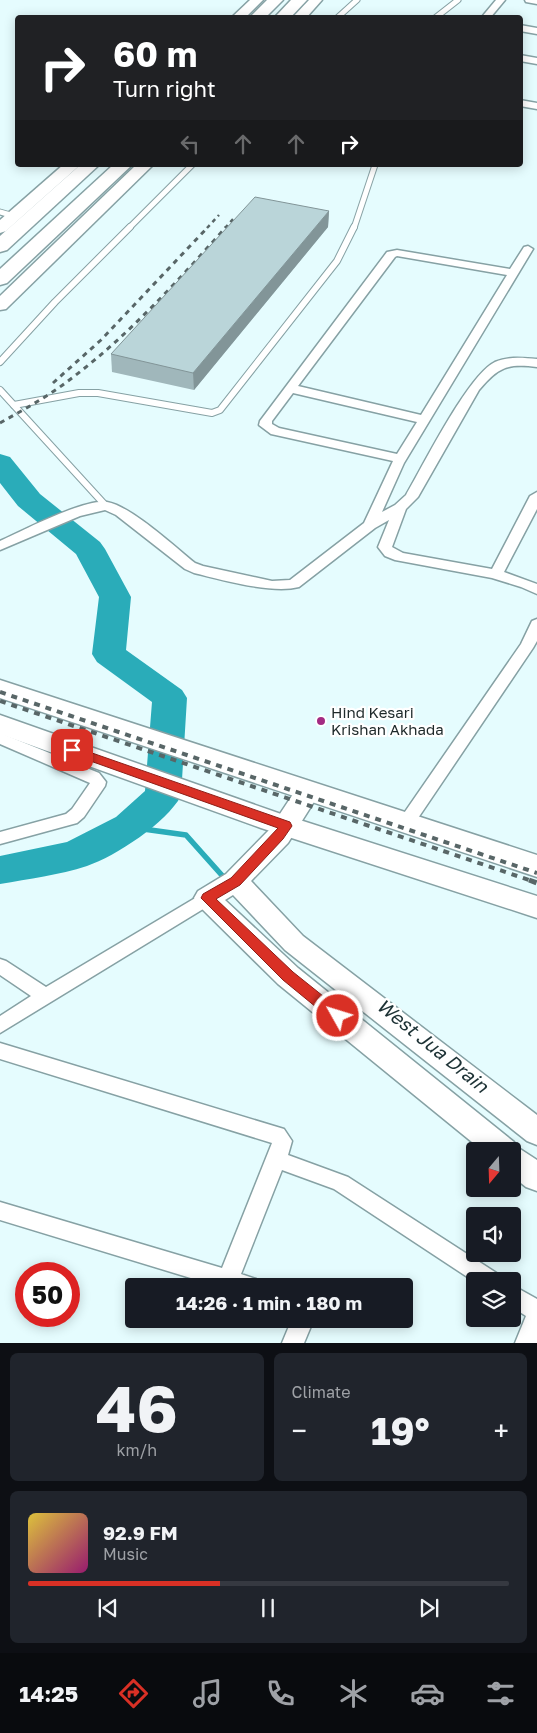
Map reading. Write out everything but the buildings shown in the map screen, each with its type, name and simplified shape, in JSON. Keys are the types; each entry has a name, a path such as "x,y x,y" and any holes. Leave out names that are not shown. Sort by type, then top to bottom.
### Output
{"highway":[{"path":"259,15 276,0"},
{"path":"284,15 300,0"},
{"path":"0,246 88,167"},
{"path":"0,279 121,167"}],"main road":[{"path":"240,15 257,0"},
{"path":"301,15 316,0"},
{"path":"0,228 7,214 69,167"},
{"path":"0,305 143,167"},
{"path":"5,690 537,866"},
{"path":"0,724 278,823 537,907"},
{"path":"220,891 279,836 278,823 304,789"},
{"path":"220,891 294,943 537,1132"},
{"path":"220,891 288,976 493,1142"},
{"path":"521,1165 537,1178"}],"street":[{"path":"488,15 501,0"},
{"path":"529,0 537,1"},
{"path":"523,28 537,30"},
{"path":"523,59 537,61"},
{"path":"523,104 537,106"},
{"path":"370,524 400,459 528,249"},
{"path":"400,459 268,428 265,425 266,421 391,254 397,253 514,273"},
{"path":"4,543 75,514 96,507 106,506 121,512 190,566 209,573 272,585 289,586 299,582 370,524 400,508 411,497 474,389 487,372 504,362 522,361 537,363"},
{"path":"289,388 424,420"},
{"path":"496,574 537,496"},
{"path":"400,508 385,546 390,554 400,558 496,574 531,585 537,590"},
{"path":"406,823 528,645 537,624"},
{"path":"0,738 92,777 98,782 82,806 70,819 0,838"},
{"path":"0,1025 220,891"},
{"path":"0,966 45,996"},
{"path":"0,1051 277,1135 282,1141 276,1159 229,1278"},
{"path":"276,1159 341,1183 477,1272"},
{"path":"0,1211 221,1278"},
{"path":"521,1302 537,1312"},
{"path":"526,1343 537,1316"},
{"path":"293,1343 300,1328"}],"lane":[{"path":"340,15 357,0"},
{"path":"439,15 458,0"},
{"path":"0,362 55,302 190,167"},
{"path":"14,405 79,393 98,394 212,413 220,410 337,261 354,228 374,167"},
{"path":"0,390 106,506"}],"waterway":[{"path":"0,463 29,500 89,549 115,597 109,654 170,698 163,796 129,827 76,855 0,870"},
{"name":"West Jua Drain","path":"129,827 186,835 227,881"}],"railway":[{"path":"207,228 219,215"},
{"path":"225,228 234,218"},
{"path":"53,383 101,340 208,227"},
{"path":"0,423 60,387 111,346 170,288 226,227"},
{"path":"0,692 537,873"},
{"path":"0,701 532,881"},
{"path":"529,880 537,883"}],"place":[{"name":"Hind Kesari Krishan Akhada","path":"321,721"}],"route":[{"path":"72,750 286,826 279,836 235,881 207,898 288,976 338,1016"}]}
